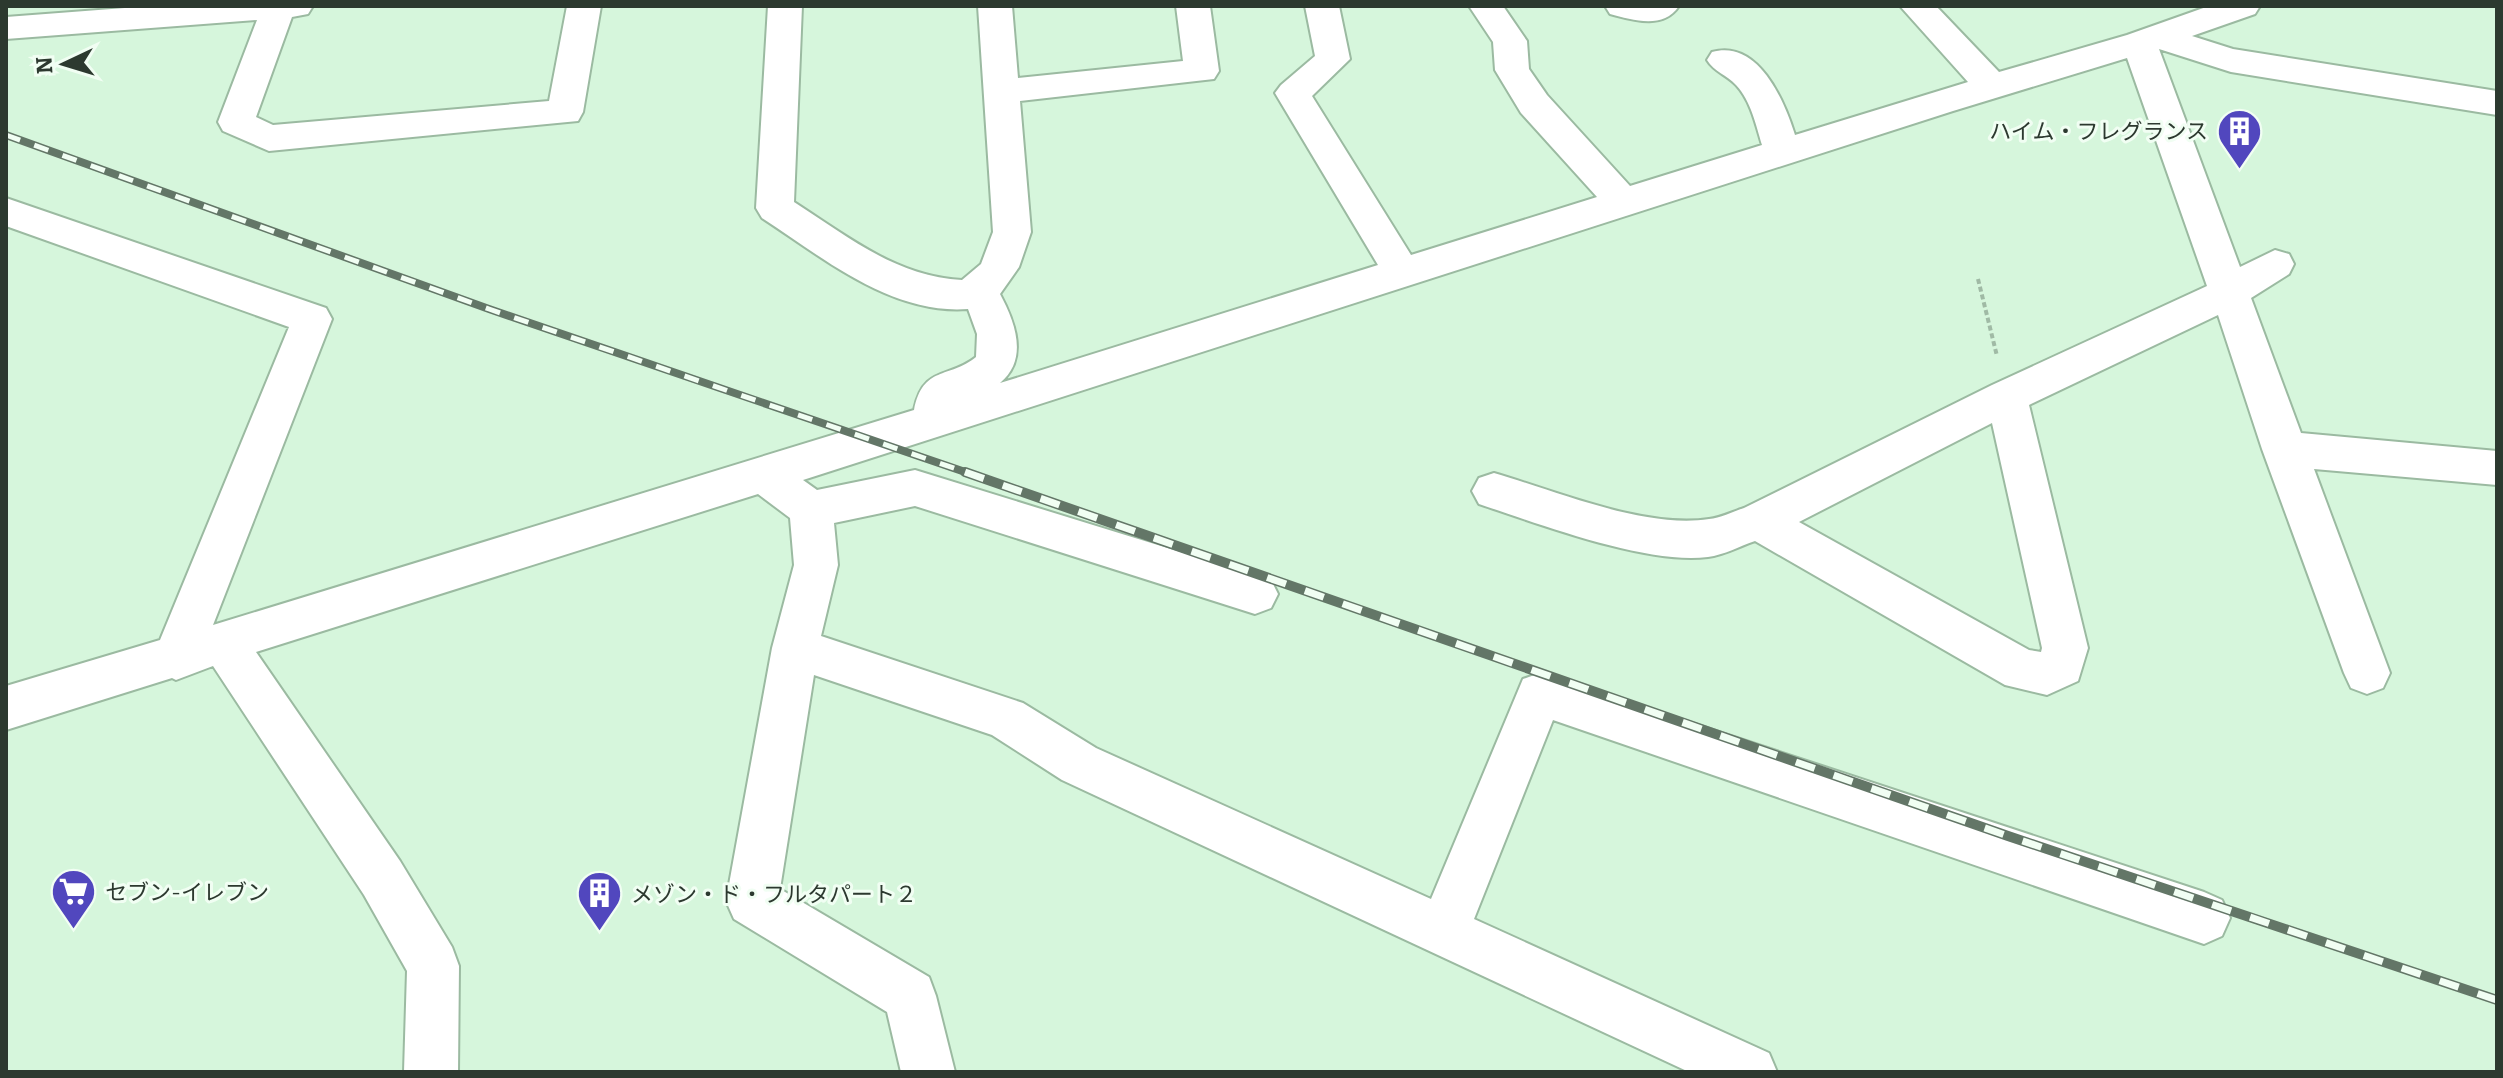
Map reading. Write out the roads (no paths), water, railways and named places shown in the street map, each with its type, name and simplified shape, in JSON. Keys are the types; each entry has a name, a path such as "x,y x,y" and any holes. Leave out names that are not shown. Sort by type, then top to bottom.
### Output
{"street":[{"path":"6,28 167,12 287,7 236,122 269,138 565,112 584,6"},
{"path":"785,6 775,208 894,281 927,293 971,294 1002,265 1012,232 995,6"},
{"path":"1002,91 1202,71 1193,6"},
{"path":"1322,6 1333,59 1293,93 1402,272"},
{"path":"1486,6 1510,41 1512,70 1534,104 1623,202"},
{"path":"1622,6 1645,12 1662,6"},
{"path":"1917,6 1992,86"},
{"path":"6,708 176,659 765,475 2146,39 2192,13 2243,6"},
{"path":"2146,39 2231,60 2497,103"},
{"path":"2146,39 2283,449 2367,673"},
{"path":"1724,60 1741,67 1752,79 1769,110 1782,152"},
{"path":"6,212 312,319 176,659"},
{"path":"1494,491 1639,534 1676,540 1711,538 1759,521 2007,397 2231,292 2275,264"},
{"path":"933,422 938,397 962,379 981,376 997,355 997,336 989,308 978,290"},
{"path":"1759,521 2021,670 2047,674 2062,666 2065,648 2007,397"},
{"path":"2283,449 2497,468"},
{"path":"765,475 811,510 816,565 795,648 752,901 910,996 928,1072"},
{"path":"811,510 915,488 1255,594"},
{"path":"224,643 382,878 433,966 431,1072"},
{"path":"795,648 1006,718 1079,764 1750,1072"},
{"path":"1443,932 1540,694 2204,918"}],"railway":[{"path":"6,135 489,309 971,474"},
{"path":"965,472 2008,836 2497,1000"}],"place":[{"name":"ハイム・フレグランス","path":"2239,170"},
{"name":"セブン-イレブン","path":"74,931"},
{"name":"メゾン・ド・フルタパート２","path":"600,933"}]}
